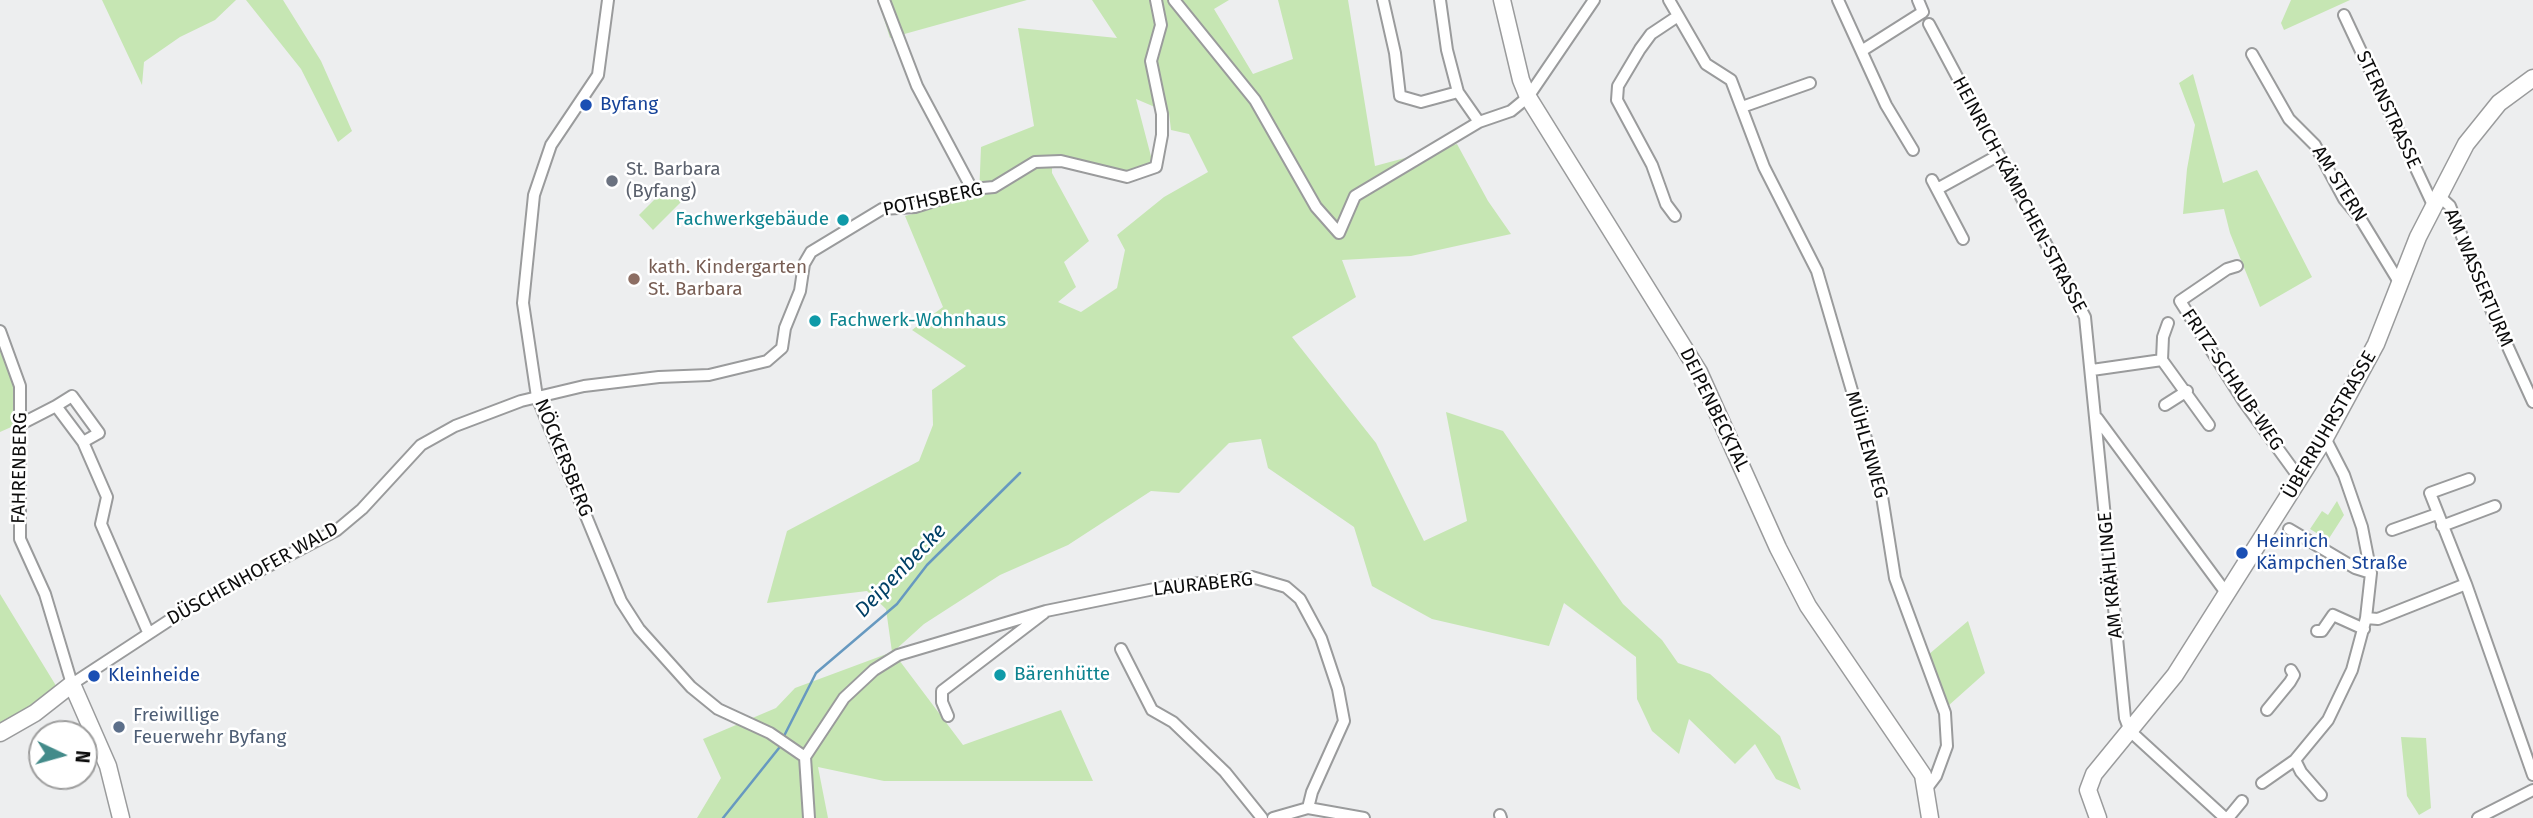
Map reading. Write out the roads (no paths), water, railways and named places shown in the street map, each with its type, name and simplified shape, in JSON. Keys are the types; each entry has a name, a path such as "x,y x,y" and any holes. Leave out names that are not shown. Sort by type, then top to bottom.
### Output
{"main road":[{"name":"DEIPENBECKTAL","path":"1502,0 1521,80 1528,97 1699,372 1778,548 1814,616 1923,775 1930,818"},
{"name":"ÜBERRUHRSTRASSE","path":"2098,818 2090,800 2090,782 2175,675 2325,438 2376,344 2399,282 2435,200 2466,144 2509,94 2532,80"},
{"name":"DÜSCHENHOFER WALD","path":"0,733 35,713 72,684"},
{"path":"72,684 108,766 121,818"}],"street":[{"name":"NÖCKERSBERG","path":"608,0 598,75 551,145 534,195 523,303 537,397 621,601 639,629 691,687 718,709 770,733 805,757"},
{"path":"884,0 917,86 972,189"},
{"name":"POTHSBERG","path":"537,397 584,386 646,378 709,376 767,360 782,348 789,317 800,291 804,264 815,247 882,209 915,207 972,189 994,187 1024,167 1045,161 1127,177 1156,167 1162,135 1162,114 1152,61 1161,25 1156,0"},
{"path":"1174,0 1255,100 1316,207 1339,233 1356,196 1479,122 1511,111 1528,97 1583,21 1594,0"},
{"path":"1383,0 1395,53 1400,96 1421,102 1458,92"},
{"path":"1440,0 1447,50 1458,92 1479,122"},
{"name":"MÜHLENWEG","path":"1669,0 1706,64 1731,80 1764,167 1816,271 1881,490 1895,578 1945,713 1947,746 1936,776 1927,788"},
{"path":"1838,0 1886,104 1913,150"},
{"path":"1863,50 1923,12 1918,0"},
{"name":"STERNSTRASSE","path":"2344,15 2435,200"},
{"path":"1675,216 1666,204 1652,165 1617,100 1618,86 1640,49 1651,34 1678,16"},
{"name":"HEINRICH-KÄMPCHEN-STRASSE","path":"1929,24 2080,304 2088,329 2097,418"},
{"name":"AM STERN","path":"2252,54 2289,120 2315,145 2344,200 2360,218 2399,282"},
{"path":"1742,107 1810,83"},
{"path":"1964,239 1935,184 1999,155"},
{"name":"AM WASSERTURM","path":"2435,200 2450,206 2492,312 2533,402"},
{"name":"FRITZ-SCHAUB-WEG","path":"2236,267 2227,269 2180,300 2244,402 2300,479"},
{"path":"2168,323 2163,337 2162,360 2209,425"},
{"name":"FAHRENBERG","path":"0,331 20,386 20,539 45,594 72,684"},
{"path":"2092,370 2162,360"},
{"path":"2165,405 2187,391"},
{"path":"21,424 72,396 99,433 83,442"},
{"name":"DÜSCHENHOFER WALD","path":"72,684 188,608 337,530 362,509 421,445 455,426 537,397"},
{"path":"56,406 83,442 107,497 102,524 148,632"},
{"path":"2097,418 2227,594"},
{"name":"AM KRÄHLINGE","path":"2097,418 2125,719 2130,731"},
{"path":"2262,783 2295,760 2331,714 2352,670 2365,623 2371,573 2362,527 2344,475 2325,438"},
{"path":"2469,479 2430,493 2466,584 2533,775"},
{"path":"2442,526 2495,506"},
{"path":"2392,530 2437,514"},
{"path":"2289,529 2355,568 2371,573"},
{"name":"LAURABERG","path":"805,757 844,698 887,660 1046,611 1153,589 1252,577 1286,587 1300,599 1321,638 1343,712 1344,721 1312,792 1308,808"},
{"path":"2317,631 2322,631 2333,615 2365,623 2466,584"},
{"name":"LAURABERG","path":"948,716 942,702 942,691 1046,611"},
{"path":"1121,649 1152,710 1174,722 1225,772 1262,818"},
{"path":"2267,710 2291,682 2294,675 2291,670"},
{"path":"2130,731 2227,818 2242,801"},
{"path":"805,757 809,818"},
{"path":"2295,760 2301,772 2321,794"},
{"path":"2478,818 2533,790"},
{"path":"1273,818 1308,808 1364,818"}],"waterway":[{"name":"Deipenbecke","path":"783,738 816,673 897,604 927,565 1020,473"},
{"name":"Deipenbecke","path":"723,818 779,748"}],"place":[{"name":"Byfang","path":"586,105"},
{"name":"St. Barbara (Byfang)","path":"612,181"},
{"name":"Fachwerkgebäude","path":"843,220"},
{"name":"kath. Kindergarten St. Barbara","path":"634,279"},
{"name":"Fachwerk-Wohnhaus","path":"815,321"},
{"name":"Heinrich Kämpchen Straße","path":"2242,553"},
{"name":"Bärenhütte","path":"1000,675"},
{"name":"Kleinheide","path":"94,676"},
{"name":"Freiwillige Feuerwehr Byfang","path":"119,727"}]}
